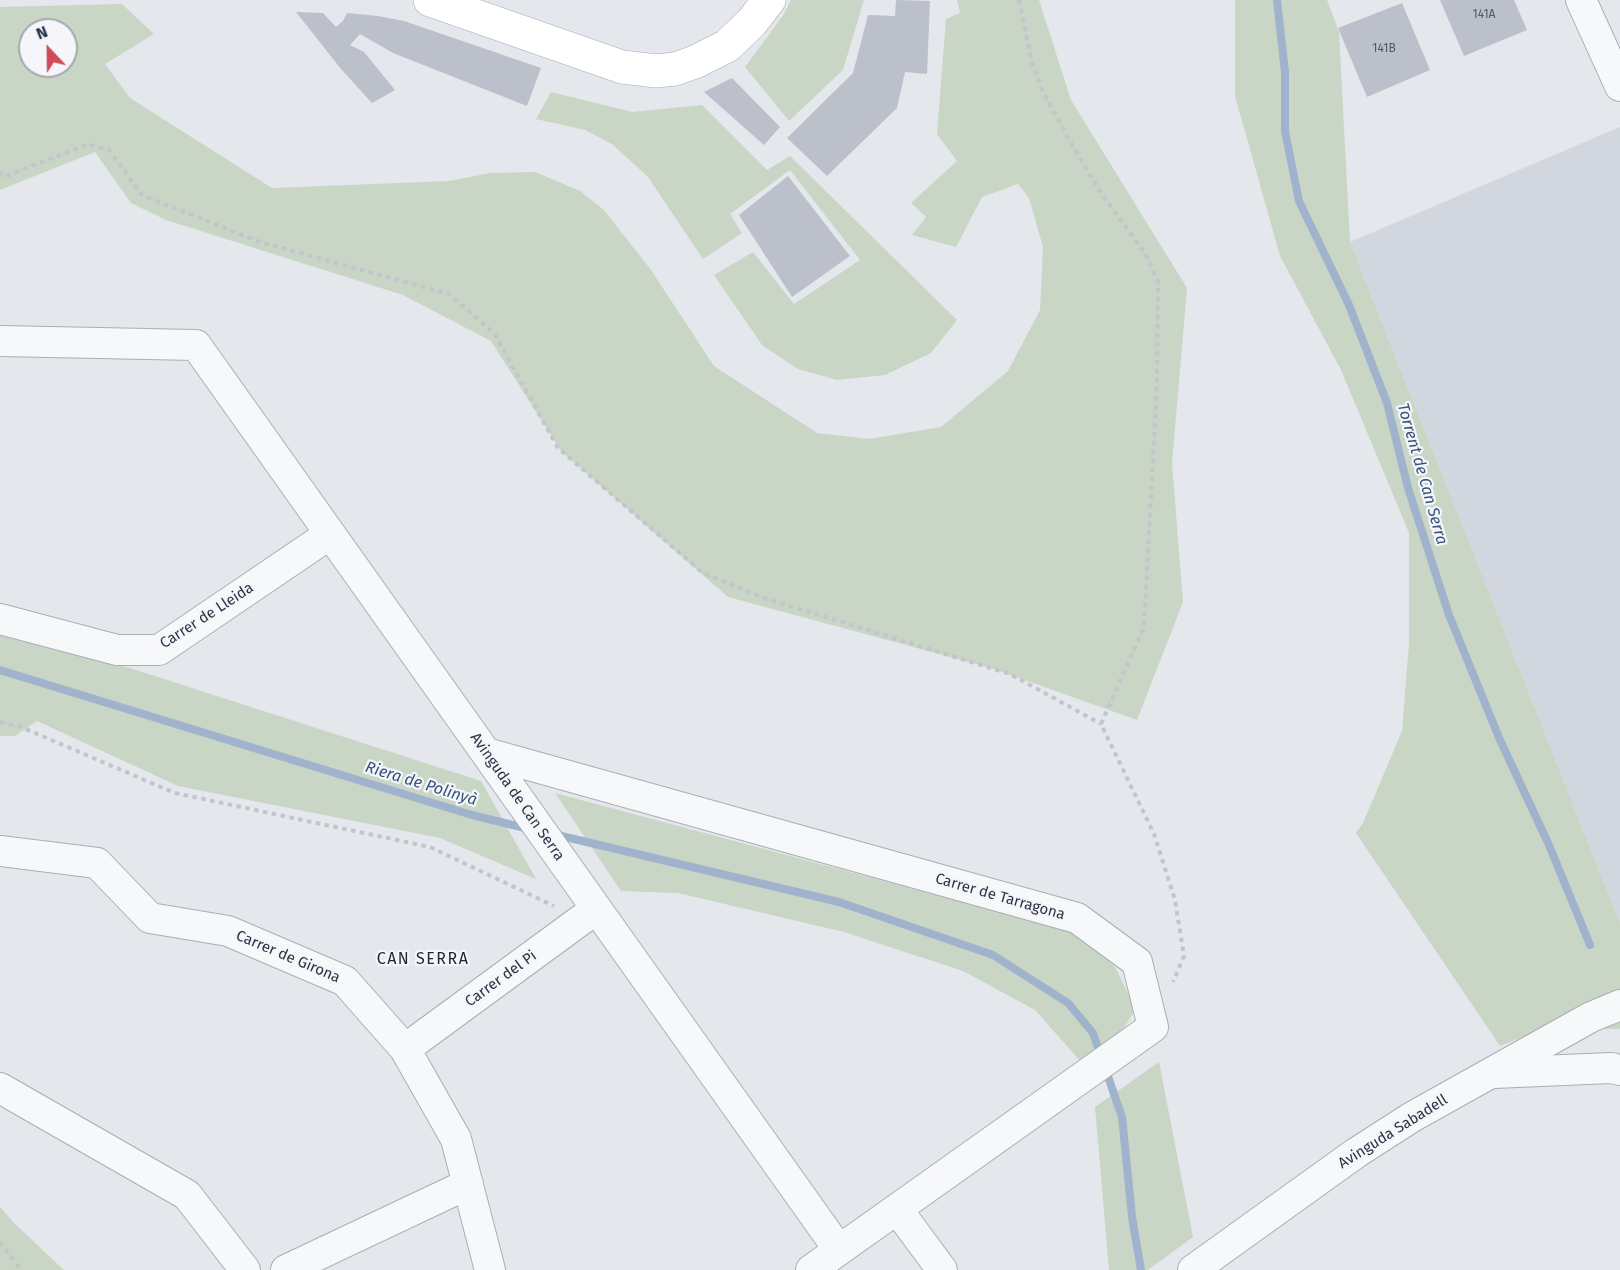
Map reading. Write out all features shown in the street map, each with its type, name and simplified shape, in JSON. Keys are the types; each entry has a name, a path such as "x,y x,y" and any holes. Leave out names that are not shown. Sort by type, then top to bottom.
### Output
{"main road":[{"path":"430,0 622,67 656,71 675,69 695,63 727,46 752,22 770,0"}],"street":[{"path":"1581,0 1620,86"},
{"name":"Avinguda de Can Serra","path":"0,341 196,345 839,1250"},
{"name":"Carrer de Lleida","path":"0,618 117,650 159,650 330,534"},
{"name":"Carrer de Tarragona","path":"486,753 1077,918 1137,962 1153,1027"},
{"name":"Carrer de Girona","path":"0,851 98,863 150,918 228,931 345,981 405,1049 456,1138 490,1270"},
{"name":"Carrer del Pi","path":"405,1049 596,909"},
{"path":"1489,1073 1591,1017 1620,1005"},
{"path":"811,1270 1153,1027"},
{"name":"Avinguda Sabadell","path":"1193,1270 1356,1153 1412,1117 1489,1073 1611,1068 1620,1070"},
{"path":"0,1088 187,1195 244,1270"},
{"path":"286,1270 468,1184"},
{"path":"897,1209 942,1270"}],"path":[{"path":"1019,0 1032,63 1042,90 1072,146 1101,193 1145,253 1158,281 1157,383 1144,627 1101,724"},
{"path":"0,172 4,177 88,144 109,150 142,195 260,242 449,294 494,333 558,448 703,573 761,597 1010,674 1101,724 1154,834 1174,900 1184,956 1153,1027"},
{"path":"0,722 21,727 175,793 430,846 558,908"},
{"path":"0,1242 21,1270"}],"shaded area":[{"path":"1620,127 1620,923 1350,242"}],"green space":[{"path":"791,0 864,0 843,70 789,121 745,67 784,14"},
{"path":"957,0 1039,0 1071,100 1187,288 1172,463 1183,602 1137,720 991,668 728,597 561,451 491,341 403,295 166,220 131,203 95,152 0,190 0,7 122,4 154,34 105,64 130,98 272,188 449,181 491,173 535,172 580,191 604,210 651,270 714,366 817,433 869,439 941,427 1008,371 1040,310 1043,247 1029,198 1018,184 982,197 956,247 912,235 926,217 911,203 957,161 937,134 946,19 960,13"},
{"path":"1235,0 1327,0 1339,32 1350,242 1620,923 1620,1029 1543,1029 1500,1046 1356,833 1363,823 1402,731 1409,643 1409,533 1341,370 1280,256 1235,96"},
{"path":"551,92 632,112 702,105 767,170 790,156 957,320 931,353 885,375 837,380 798,369 762,345 714,275 753,252 794,304 860,260 790,170 730,214 742,233 703,259 648,177 612,144 585,130 536,119"},
{"path":"0,631 105,660 481,781 536,879 440,838 178,786 37,721 15,736 0,736"},
{"path":"555,793 1078,933 1115,967 1136,1009 1120,1034 1081,1062 1035,1010 963,971 844,932 678,893 621,891"},
{"path":"1159,1062 1193,1237 1148,1270 1109,1270 1095,1107"},
{"path":"0,1207 15,1224 64,1270 0,1270"}],"building":[{"path":"896,0 930,1 927,74 905,72 897,108 827,176 787,138 853,73 868,15 895,16"},
{"path":"1440,0 1514,0 1527,30 1464,56"},
{"path":"1402,3 1430,70 1367,97 1338,28"},
{"path":"296,12 323,13 336,27 347,13 404,21 541,68 527,106 393,53 360,34 350,45 364,52 395,90 372,103 341,69"},
{"path":"732,78 780,127 764,145 704,92"},
{"path":"788,176 850,256 792,297 739,215"}],"waterway":[{"name":"Torrent de Can Serra","path":"1277,0 1285,72 1285,131 1299,201 1349,305 1387,403 1408,488 1449,615 1500,740 1549,845 1590,945"},
{"name":"Riera de Polinyà","path":"0,670 472,815 529,829"},
{"path":"553,834 839,902 993,955 1068,1003 1093,1033 1122,1117 1132,1217 1141,1270"}],"district":[{"name":"CAN SERRA","path":"423,960"}]}
